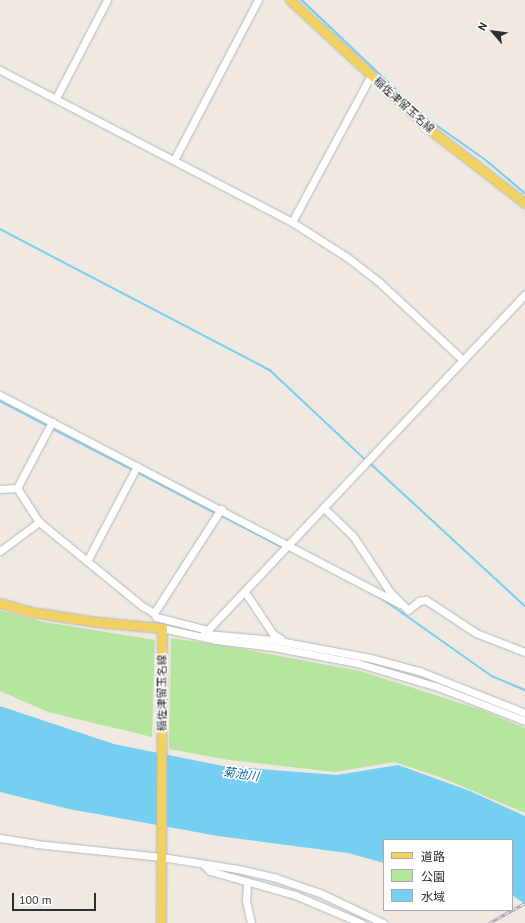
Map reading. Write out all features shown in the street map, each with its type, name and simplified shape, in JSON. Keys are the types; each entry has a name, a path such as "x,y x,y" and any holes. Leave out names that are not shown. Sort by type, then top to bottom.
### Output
{"main road":[{"name":"稲佐津留玉名線","path":"290,0 433,132 525,203"},
{"path":"0,603 32,612 97,622 162,628"},
{"name":"稲佐津留玉名線","path":"160,923 162,628"}],"street":[{"path":"56,98 107,0"},
{"path":"174,160 258,0"},
{"path":"0,70 292,222 347,257 378,281 463,360"},
{"path":"292,222 371,75"},
{"path":"205,633 246,592 525,295"},
{"path":"0,395 50,425 135,470 219,513 289,546 400,604 408,610 419,601 426,600 476,633 525,652"},
{"path":"17,488 50,425"},
{"path":"87,561 135,470"},
{"path":"0,489 17,488"},
{"path":"17,488 39,522 142,606 154,613 156,617 205,633 357,663 438,687 525,722"},
{"path":"324,508 353,536 390,592 400,604"},
{"path":"154,613 219,513"},
{"path":"0,551 39,522"},
{"path":"246,592 273,634 285,642"},
{"path":"162,628 254,637 370,658 419,671 525,713"},
{"path":"0,838 36,844 161,854 202,864 238,870 292,883 320,893 361,911 383,923"},
{"path":"202,864 210,871 295,895 361,923"},
{"path":"247,882 246,900 251,923"}],"green space":[{"path":"0,610 44,622 155,640 152,737 48,712 0,691"},
{"path":"171,638 232,647 360,671 482,710 525,728 525,813 440,777 394,762 335,772 229,760 169,749"}],"water":[{"name":"菊池川","path":"0,706 114,744 223,766 337,775 398,765 470,791 525,816 525,904 513,896 513,839 383,839 383,863 348,853 218,836 69,809 0,792"}],"waterway":[{"path":"302,0 425,117 486,160 525,193"},
{"path":"0,229 270,370 366,460"},
{"path":"0,401 48,426"},
{"path":"51,428 133,470"},
{"path":"369,462 525,606"},
{"path":"137,472 215,513"},
{"path":"220,515 282,547"},
{"path":"380,597 492,676 525,690"}],"railway":[{"path":"513,910 525,903"},
{"path":"489,923 511,911"}]}
